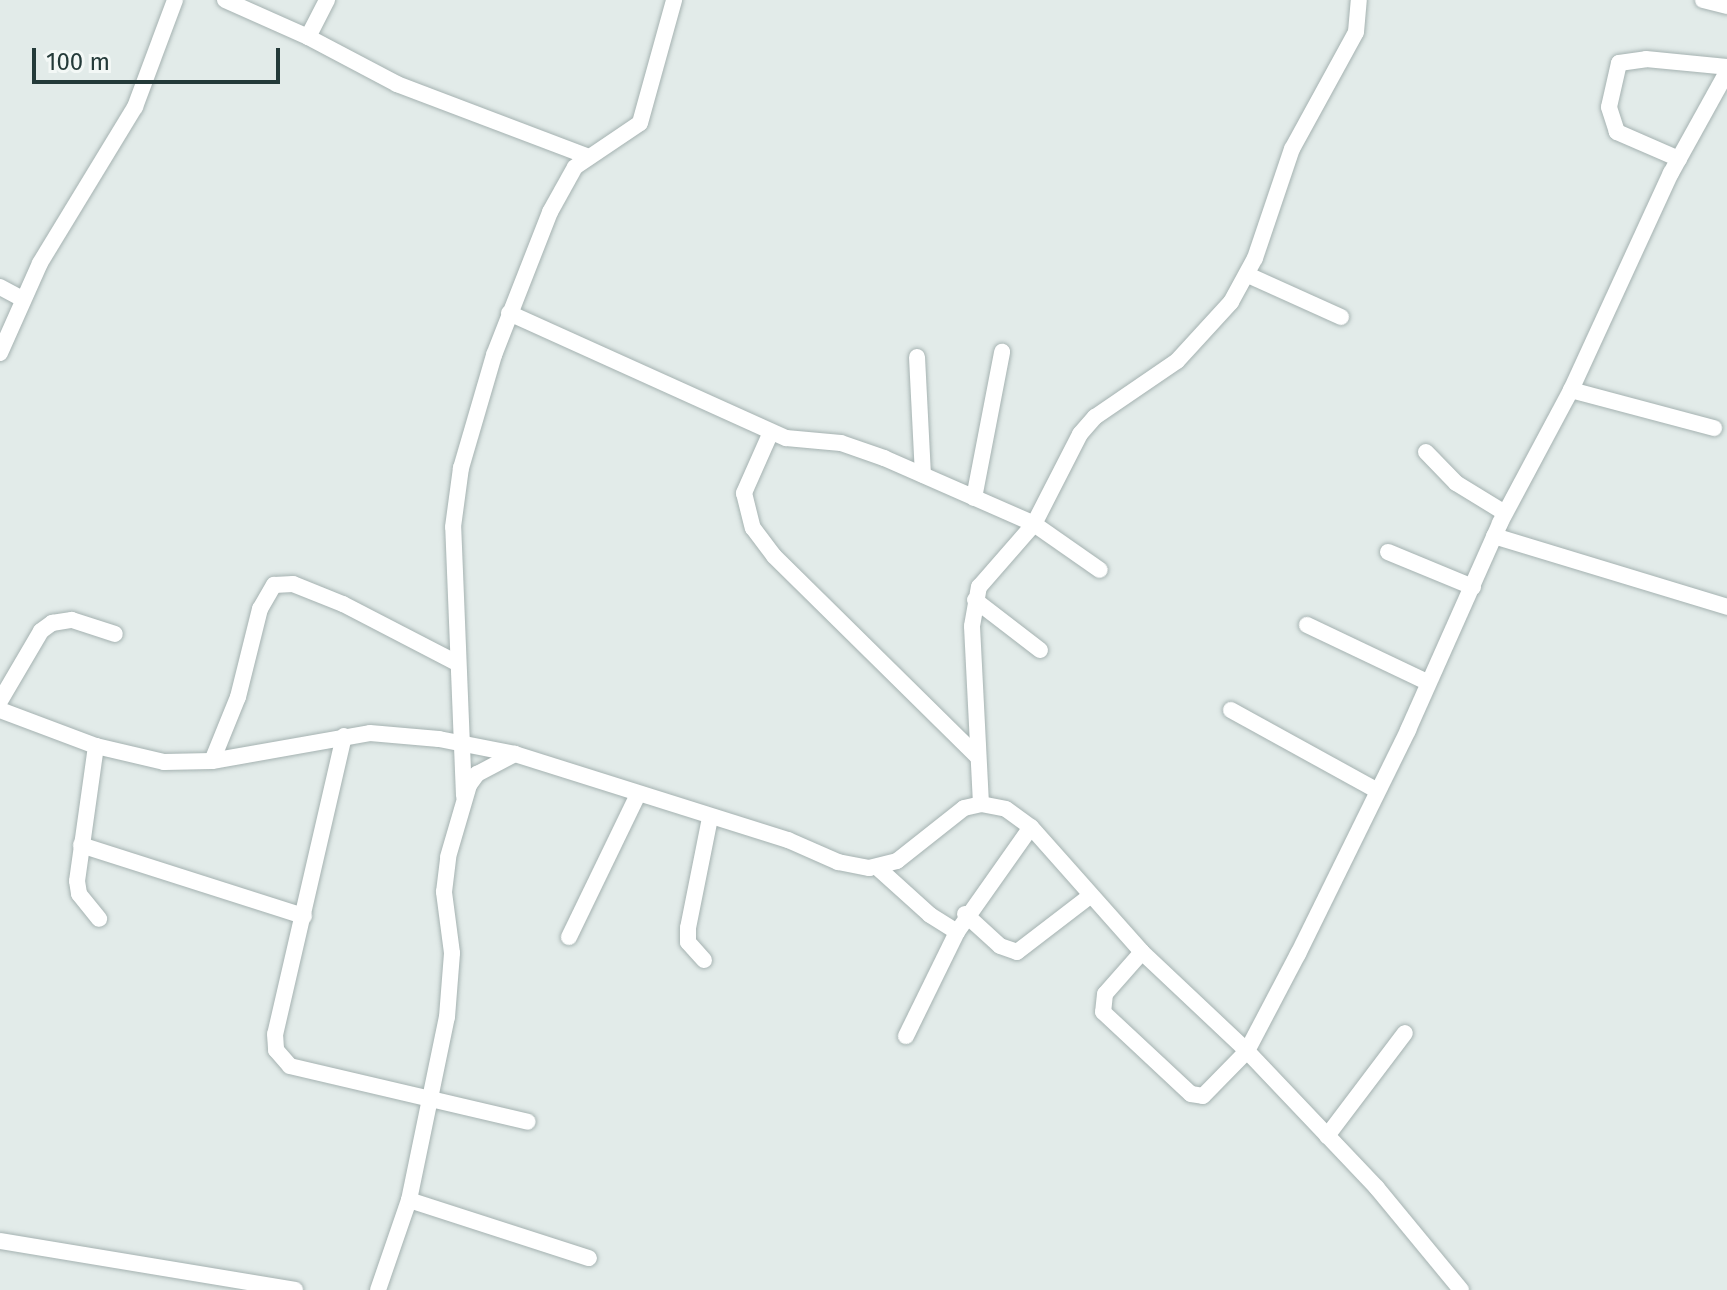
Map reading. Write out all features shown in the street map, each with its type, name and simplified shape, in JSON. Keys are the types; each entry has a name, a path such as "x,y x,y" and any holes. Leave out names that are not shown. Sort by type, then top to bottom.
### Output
{"street":[{"path":"0,353 23,299 135,107 175,0"},
{"path":"225,0 308,37 397,84 589,157"},
{"path":"308,37 327,0"},
{"path":"378,1290 409,1200 431,1102 451,985 445,878 464,796 465,744 457,663 455,500 509,313 559,192 589,157 640,123 674,0"},
{"path":"981,804 975,600 994,565 1034,524 1080,434 1095,417 1151,382 1206,333 1248,275 1292,149 1356,32 1359,0"},
{"path":"1703,0 1727,6"},
{"path":"1142,952 1105,994 1101,1004 1111,1022 1197,1096 1209,1092 1247,1051 1376,790 1505,513 1571,390 1679,159 1727,70 1646,59 1619,63 1609,107 1617,132 1679,159"},
{"path":"1248,275 1341,317"},
{"path":"0,287 23,299"},
{"path":"509,313 771,432 807,442 841,443 923,475 1034,524 1100,570"},
{"path":"974,498 1002,352"},
{"path":"917,357 923,475"},
{"path":"1571,390 1714,428"},
{"path":"771,432 744,493 753,528 774,556 978,757"},
{"path":"1426,452 1456,483 1505,513"},
{"path":"1494,536 1727,607"},
{"path":"1388,552 1473,587"},
{"path":"212,761 238,697 260,609 274,585 293,584 343,604 457,663"},
{"path":"975,600 1040,650"},
{"path":"0,701 41,631 52,623 72,620 115,634"},
{"path":"1307,625 1427,682"},
{"path":"0,710 96,746 164,762 212,761 344,736 405,733 515,754 710,818 788,840 838,862 878,868 897,861 964,808 981,804 1006,809 1031,827 1142,952 1247,1051 1327,1136 1461,1290"},
{"path":"1231,710 1376,790"},
{"path":"344,736 275,1034 283,1061 431,1102 528,1122"},
{"path":"96,746 81,845 79,894 99,919"},
{"path":"464,796 477,774 515,754"},
{"path":"569,937 638,794"},
{"path":"704,960 688,942 688,928 710,818"},
{"path":"906,1036 965,914 1031,827"},
{"path":"81,845 304,916"},
{"path":"878,868 930,915 957,932"},
{"path":"965,914 1000,946 1017,952 1090,896"},
{"path":"1327,1136 1405,1033"},
{"path":"409,1200 589,1258"},
{"path":"0,1241 295,1290"}]}
